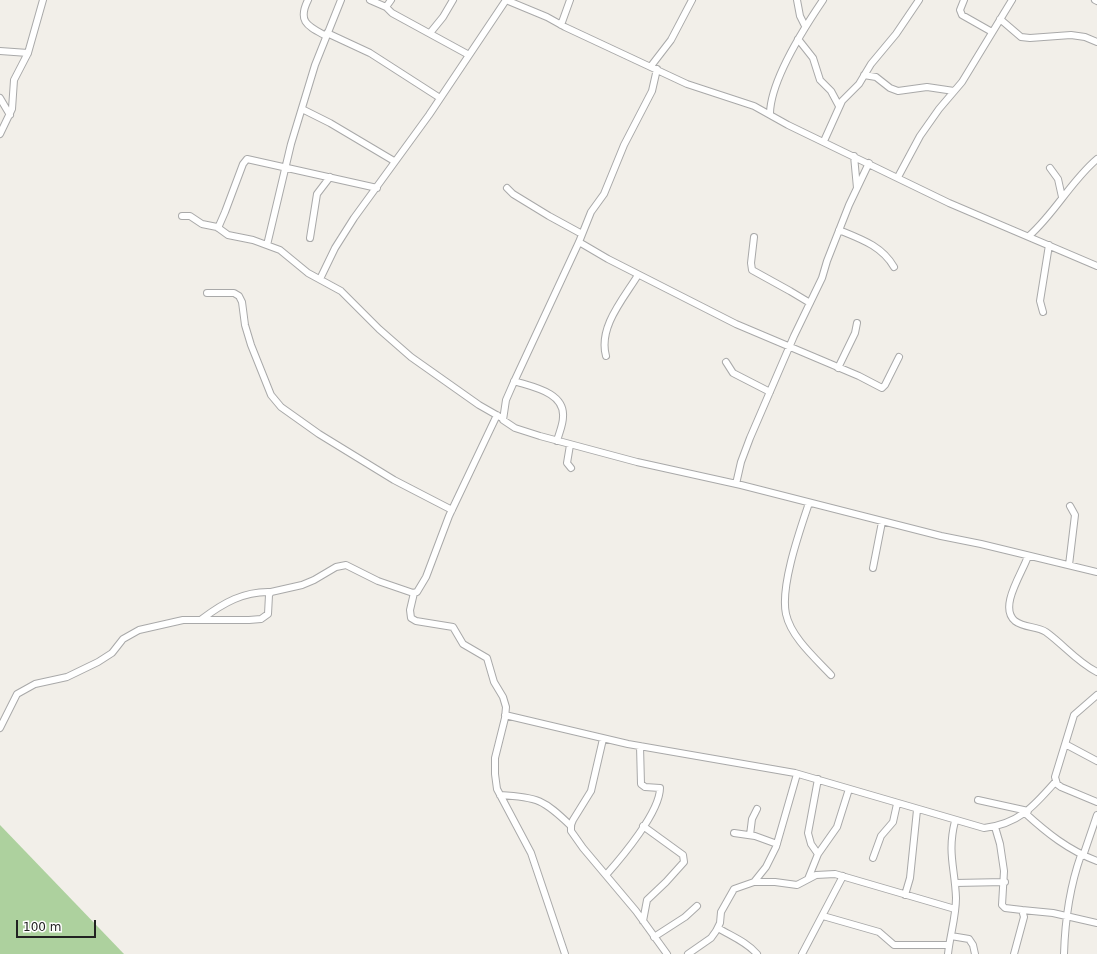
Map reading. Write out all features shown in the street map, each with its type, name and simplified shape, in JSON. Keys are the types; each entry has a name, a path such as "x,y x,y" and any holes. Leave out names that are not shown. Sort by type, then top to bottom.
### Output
{"street":[{"path":"0,134 10,115 13,104 14,80 28,53 43,0"},
{"path":"308,0 304,9 304,20 308,25 370,53 440,98"},
{"path":"268,245 285,168 315,65 326,34 341,0"},
{"path":"370,0 386,7 392,13 469,55"},
{"path":"386,7 391,0"},
{"path":"430,33 443,17 453,0"},
{"path":"320,279 342,236 440,98 506,0 547,17 687,84 727,96 770,113 788,125 824,141 949,203 1037,239 1097,266"},
{"path":"561,25 570,0"},
{"path":"651,66 671,40 692,0"},
{"path":"797,0 800,16 805,26"},
{"path":"770,113 770,105 779,80 798,39 823,0"},
{"path":"824,141 842,100 854,90 919,0"},
{"path":"958,0 962,15 992,32"},
{"path":"961,7 964,0"},
{"path":"898,177 920,136 962,82 1012,0"},
{"path":"1000,19 1021,36 1030,38 1071,35 1085,37 1097,42"},
{"path":"798,39 813,58 820,80 831,91 839,106"},
{"path":"0,51 28,53"},
{"path":"565,954 531,853 497,789 495,758 505,715 503,697 494,682 487,658 463,644 457,631 450,625 416,621 412,618 410,610 414,593 426,577 452,510 500,417 514,381 579,242 591,212 604,194 624,144 652,91 657,69"},
{"path":"864,75 876,77 890,88 898,91 927,87 954,91"},
{"path":"0,98 10,115"},
{"path":"302,109 330,122 394,161"},
{"path":"854,156 857,188"},
{"path":"218,228 247,159 254,159 285,168 377,188"},
{"path":"1029,236 1037,229 1097,159"},
{"path":"736,484 741,462 770,392 789,347 822,278 827,261 869,163"},
{"path":"1050,168 1058,179 1062,198"},
{"path":"310,238 317,194 330,177"},
{"path":"507,188 513,194 548,216 582,234"},
{"path":"182,216 190,216 202,224 218,228 228,235 268,245 280,250 308,273 341,291 379,329 411,357 500,417 508,425 515,428 570,445 636,462 736,484 882,522 1097,572"},
{"path":"1037,229 1037,239"},
{"path":"840,230 871,243 890,260 894,267"},
{"path":"754,236 751,262 752,270 810,303"},
{"path":"579,242 638,275 736,324 882,388 899,357"},
{"path":"1043,312 1040,300 1049,245"},
{"path":"606,356 603,344 607,329 617,308 638,275"},
{"path":"207,292 234,293 242,302 245,325 251,345 271,395 281,407 319,434 388,476 452,510"},
{"path":"838,368 855,333 857,323"},
{"path":"726,362 733,373 770,392"},
{"path":"514,381 544,390 557,399 564,415 557,441"},
{"path":"570,445 567,462 571,468"},
{"path":"809,503 790,570 785,602 786,614 792,628 803,643 831,675"},
{"path":"1069,565 1075,515 1070,506"},
{"path":"873,568 882,522"},
{"path":"1028,556 1011,596 1009,609 1011,616 1014,620 1024,626 1045,631 1070,653 1097,672"},
{"path":"202,619 227,602 240,596 253,592 271,592 302,585 336,567 346,565 378,581 414,593"},
{"path":"0,728 17,694 44,681 67,677 98,662 112,654 123,639 139,630 183,620 202,619 233,621 265,617 268,614 269,595 271,592"},
{"path":"1097,695 1074,716 1055,777 1056,781 1061,787 1097,802"},
{"path":"505,715 603,739 798,774 917,810 984,828 995,827 1027,812 1056,781"},
{"path":"603,739 591,791 571,826 571,831 583,848 643,921 667,954"},
{"path":"1066,745 1097,761"},
{"path":"606,875 634,841 650,814 660,790 658,787 644,787 641,784 640,746"},
{"path":"754,882 766,868 777,844 798,774"},
{"path":"818,779 808,832 811,844 818,854"},
{"path":"808,880 818,854 837,827 849,789"},
{"path":"500,795 521,797 546,803 571,826"},
{"path":"978,800 1027,812 1062,844 1097,861"},
{"path":"873,858 881,836 893,822 897,804"},
{"path":"750,835 752,819 757,809"},
{"path":"905,895 910,878 917,810"},
{"path":"1064,954 1067,917 1076,868 1097,815"},
{"path":"948,954 955,909 955,884 950,849 955,821"},
{"path":"643,826 682,855 685,859 666,882 647,900 643,921"},
{"path":"995,827 1000,844 1005,882 1002,899 1002,905 1005,908 1037,911 1097,923"},
{"path":"734,833 750,835 777,844"},
{"path":"688,954 711,938 718,928 721,912 734,889 754,882 797,884 816,875 827,873 843,876 955,909"},
{"path":"802,954 843,876"},
{"path":"955,884 1005,882"},
{"path":"654,937 685,917 697,906"},
{"path":"1014,954 1024,917 1022,910"},
{"path":"823,916 879,932 894,945 949,945"},
{"path":"718,928 740,940 757,954"},
{"path":"951,936 969,939 973,945 975,954"}],"green space":[{"path":"0,825 124,954 0,954"}]}
